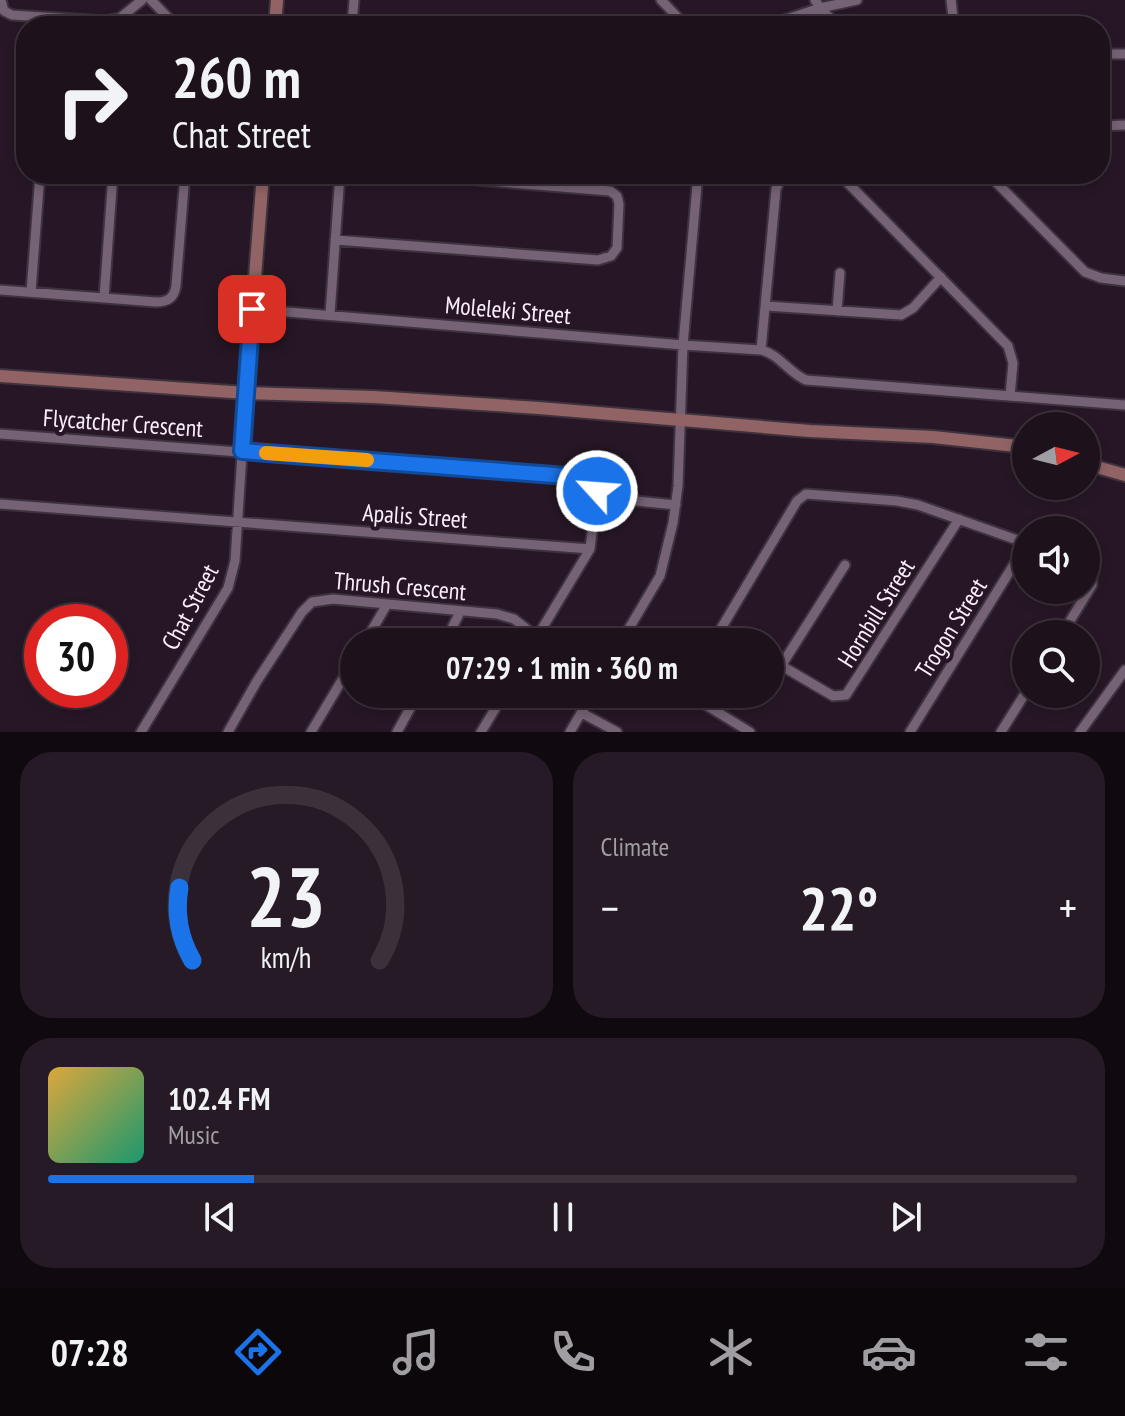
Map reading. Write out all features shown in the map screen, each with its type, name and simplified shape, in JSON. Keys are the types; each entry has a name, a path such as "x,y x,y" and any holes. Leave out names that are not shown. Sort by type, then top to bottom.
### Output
{"street":[{"path":"1,0 4,11 28,16"},
{"path":"122,16 142,0"},
{"path":"151,0 166,16"},
{"path":"661,0 676,16"},
{"path":"790,16 818,4 857,0"},
{"path":"31,292 39,184"},
{"path":"104,298 112,184"},
{"path":"0,290 161,302 169,300 175,293 184,184"},
{"path":"246,393 262,184"},
{"path":"330,314 339,184"},
{"path":"335,240 598,260 611,256 617,248 617,196 610,191 525,184"},
{"path":"629,628 660,576 676,505 683,345 697,184"},
{"path":"778,184 761,350 769,352 798,377 1125,405"},
{"path":"849,184 1011,349 1010,396"},
{"path":"998,184 1085,272 1125,281"},
{"path":"837,311 840,273"},
{"path":"766,306 901,315 913,308 941,277"},
{"name":"Moleleki Street","path":"252,309 761,350"},
{"path":"0,376 246,393 374,397 863,435 933,437 1012,445"},
{"name":"Chat Street","path":"141,732 228,588 234,567 246,393"},
{"name":"Flycatcher Crescent","path":"0,434 580,477 595,484 597,497"},
{"path":"1100,468 1125,475"},
{"path":"723,628 802,496 897,501 1012,539"},
{"path":"543,628 590,549 597,497 676,505"},
{"path":"0,504 237,522"},
{"name":"Hornbill Street","path":"784,668 833,696 846,695 959,519"},
{"name":"Apalis Street","path":"237,522 590,549"},
{"path":"784,661 845,565"},
{"name":"Trogon Street","path":"910,732 1012,567"},
{"name":"Thrush Crescent","path":"228,732 257,681 309,604 316,601 333,599 503,615 514,619 523,628"},
{"path":"373,628 386,606"},
{"path":"452,628 460,612"},
{"path":"1080,732 1125,670"},
{"path":"311,732 340,683"},
{"path":"397,732 410,708"},
{"path":"481,732 496,708"},
{"path":"570,732 585,708"},
{"path":"711,708 750,732"},
{"path":"1001,732 1016,708"},
{"path":"582,713 617,732"}],"slow traffic":[{"path":"266,453 367,460"}],"route":[{"path":"252,309 242,451 580,477 595,484 597,491"}]}
